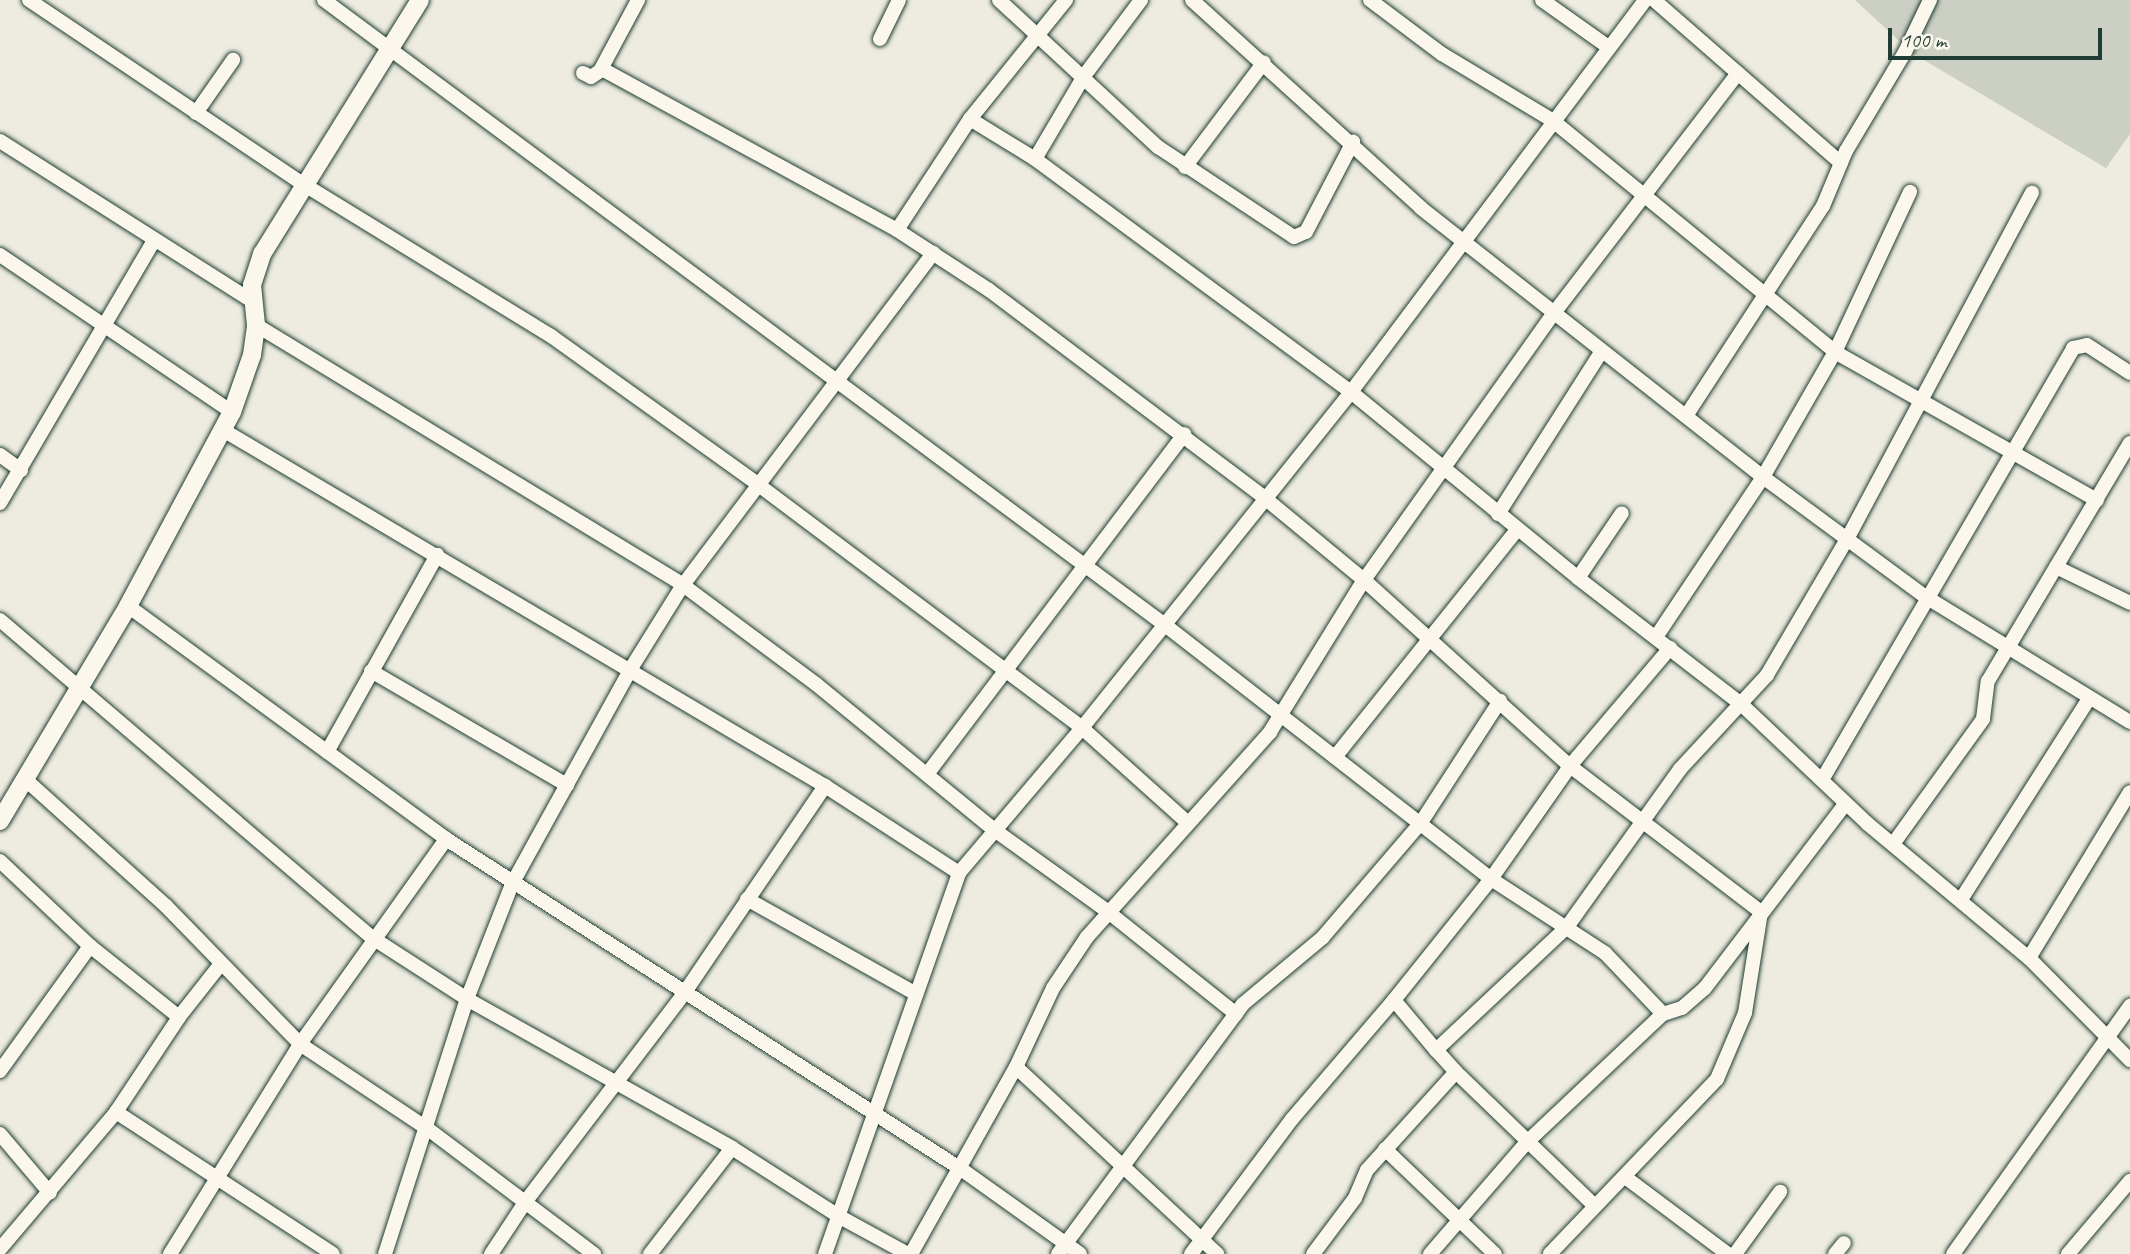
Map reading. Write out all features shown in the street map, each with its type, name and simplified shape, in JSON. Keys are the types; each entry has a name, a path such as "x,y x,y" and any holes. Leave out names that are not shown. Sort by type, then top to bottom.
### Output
{"street":[{"path":"29,0 303,184 551,335 756,483 1082,728 1188,823"},
{"path":"324,0 1165,625 1491,879 1619,964 1663,1014"},
{"path":"0,821 128,606 232,412 248,372 256,325 256,267 303,184 420,0"},
{"path":"583,73 593,77 602,69 638,0"},
{"path":"880,39 899,0"},
{"path":"999,0 1185,167 1298,237 1306,232 1353,142"},
{"path":"897,230 970,119 1066,0"},
{"path":"1035,159 1084,76 1141,0"},
{"path":"1192,0 1465,244 1846,541 2007,649 2088,700 2130,722"},
{"path":"1370,0 1442,54 1552,120 1835,352 1921,404 2097,500"},
{"path":"1542,0 1607,46"},
{"path":"825,1254 959,873 993,829 1082,728 1351,393 1465,244 1552,120 1644,0"},
{"path":"1654,0 1841,163"},
{"path":"1686,416 1823,206 1841,163 1930,0"},
{"path":"196,113 233,60"},
{"path":"1185,167 1264,62"},
{"path":"602,69 897,230 933,253 1184,434 1364,580 1570,766 1761,912"},
{"path":"0,620 82,686 374,939 467,999 732,1148 840,1217 910,1254 961,1169 1016,1067 1053,988 1107,911 1282,716 1364,580 1445,471 1554,313 1738,73"},
{"path":"970,119 1035,159 1351,393 1517,530 1740,703 1845,804 1962,898 2029,958 2130,1060"},
{"path":"0,141 153,242 255,303"},
{"path":"1656,637 1763,477 1835,352 1910,192"},
{"path":"1436,1050 1542,946 1567,927 1680,769 1767,675 1846,541 2032,192"},
{"path":"0,503 153,242"},
{"path":"385,1254 428,1129 467,999 512,884 630,670 683,585 756,483 838,380 933,253"},
{"path":"0,255 232,412"},
{"path":"256,325 683,585 928,772 993,829 1107,911 1236,1014"},
{"path":"1822,780 1926,597 2014,453 2075,345 2087,345 2130,373"},
{"path":"1497,514 1602,351"},
{"path":"223,430 825,786 959,873"},
{"path":"928,772 1184,434"},
{"path":"1893,844 1983,719 1985,687 2130,443"},
{"path":"0,455 20,470"},
{"path":"1578,578 1622,513"},
{"path":"1335,757 1517,530"},
{"path":"327,752 437,555"},
{"path":"2056,567 2130,603"},
{"path":"128,606 446,839 512,884 874,1117 961,1169 1061,1249 1080,1254"},
{"path":"1191,1254 1292,1119 1394,1000 1491,879 1570,766 1670,648"},
{"path":"372,671 567,785"},
{"path":"1962,898 2088,700"},
{"path":"1061,1249 1236,1014 1323,937 1420,824 1500,701"},
{"path":"26,780 166,906 300,1045 428,1129 594,1254"},
{"path":"491,1254 526,1201 683,995 825,786"},
{"path":"2029,958 2130,792"},
{"path":"1430,1254 1458,1218 1527,1142 1663,1014 1699,995 1845,804"},
{"path":"170,1254 300,1045 446,839"},
{"path":"0,861 90,946 178,1017"},
{"path":"747,899 916,994"},
{"path":"1550,1254 1707,1091 1727,1063 1745,1013 1761,912"},
{"path":"0,1072 90,946"},
{"path":"0,1249 116,1112 178,1017 220,965"},
{"path":"1394,1000 1456,1072 1595,1206"},
{"path":"1953,1254 2130,1006"},
{"path":"1016,1067 1217,1254"},
{"path":"1313,1254 1345,1215 1367,1170 1456,1072"},
{"path":"116,1112 333,1254"},
{"path":"0,1134 50,1193"},
{"path":"650,1254 732,1148"},
{"path":"1385,1149 1495,1254"},
{"path":"1625,1177 1728,1254"},
{"path":"2068,1254 2130,1181"},
{"path":"1735,1254 1780,1192"}],"shaded area":[{"path":"1855,0 2130,0 2130,134 2106,168 1912,53"}]}
